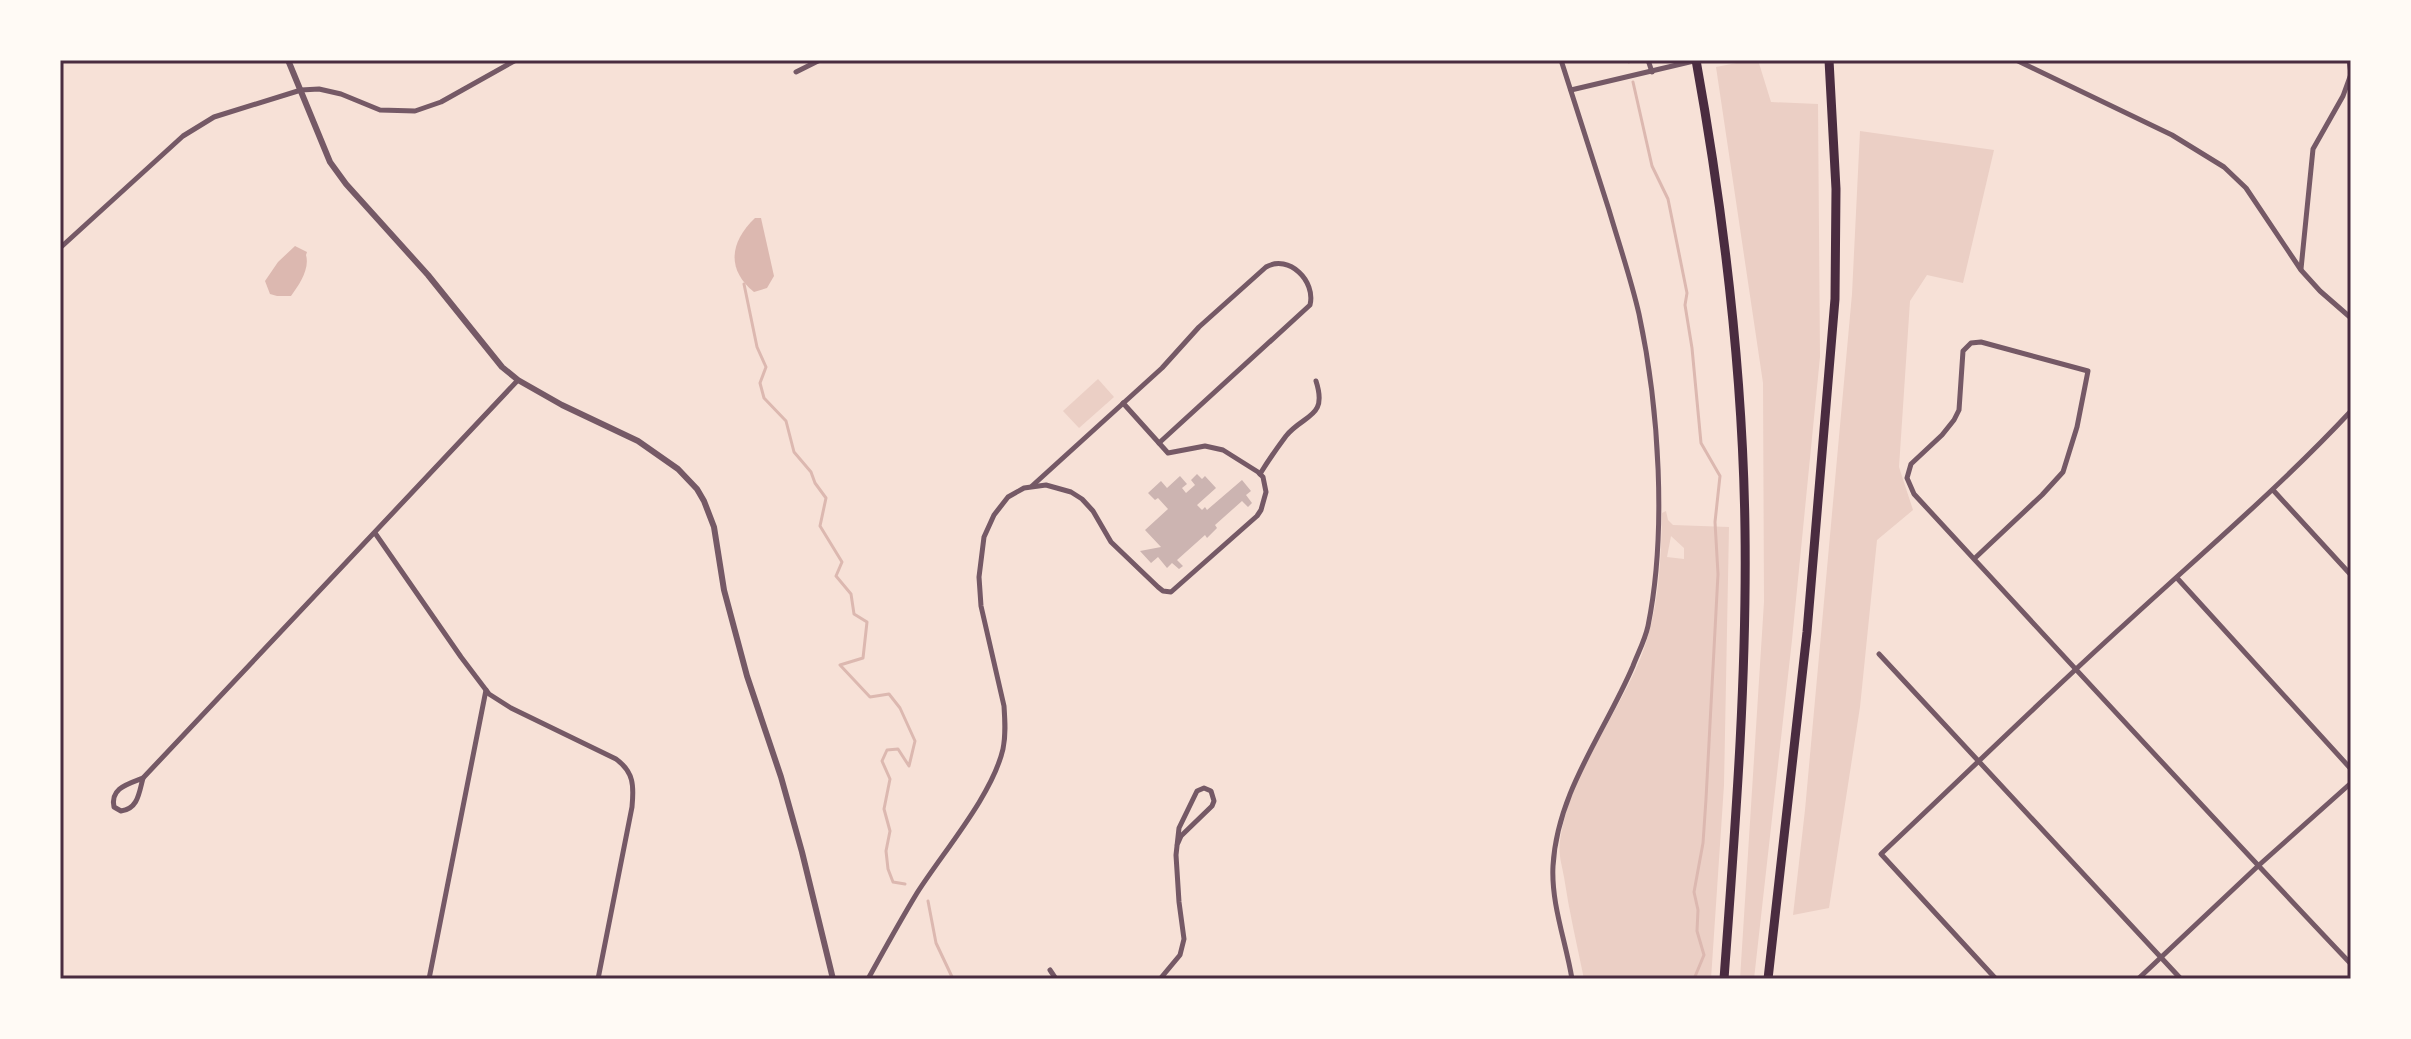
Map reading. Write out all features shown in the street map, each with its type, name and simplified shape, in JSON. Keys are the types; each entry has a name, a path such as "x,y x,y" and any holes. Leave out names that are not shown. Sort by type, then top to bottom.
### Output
{"highway":[{"path":"1698,60 1729,273 1740,405 1745,526 1742,709 1724,979"},
{"path":"1768,979 1807,632 1831,348 1836,213 1829,61"}],"street":[{"path":"288,60 325,151 338,173 428,275 502,367 518,380 562,405 638,441 678,469 697,489 714,527 724,590 747,676 781,777 833,979"},
{"path":"60,248 193,128 225,113 301,90 325,90 388,111 415,111 441,102 516,60"},
{"path":"796,72 820,60"},
{"path":"1561,60 1639,314 1651,386 1657,476 1656,568 1647,631 1625,686 1575,780 1555,851 1553,880 1556,908 1572,979"},
{"path":"1648,60 1652,72"},
{"path":"1571,90 1698,60"},
{"path":"2016,60 2172,135 2212,158 2246,188 2301,270 2351,318"},
{"path":"2301,270 2313,149 2343,96 2351,74 2349,60"},
{"path":"1032,487 1266,267 1272,263 1287,264 1307,282 1312,297 1305,311 1159,443"},
{"path":"1974,559 2063,472 2077,427 2088,371 1981,342 1971,343 1963,351 1959,410 1942,435 1911,464 1907,478 1914,494 1974,559 2076,669 2258,866 2351,964"},
{"path":"143,778 137,801 130,810 121,811 114,807 117,790 143,778 518,380"},
{"path":"1260,474 1287,435 1311,418 1318,408 1320,393 1316,381"},
{"path":"868,979 917,894 983,795 999,762 1005,737 1004,706 981,606 980,563 984,537 994,515 1008,497 1046,485 1071,492 1087,504 1115,545 1158,587 1171,592 1261,510 1266,485 1260,474 1215,447 1168,453 1123,403"},
{"path":"1996,979 1881,854 2076,669 2273,490 2351,411"},
{"path":"2273,490 2351,575"},
{"path":"375,533 486,690 511,708 616,759 624,764 633,780 632,807 598,979"},
{"path":"2177,577 2351,769"},
{"path":"1879,654 2181,979"},
{"path":"429,979 486,690"},
{"path":"2138,979 2351,783"},
{"path":"1160,979 1180,955 1184,939 1176,855 1177,845 1179,828 1194,794 1201,788 1211,791 1212,806 1181,836 1177,845"},
{"path":"1050,970 1056,979"}],"shaded area":[{"path":"1758,60 1771,102 1818,104 1820,357 1754,979 1740,979 1764,602 1763,383 1716,67"},
{"path":"1860,131 1994,150 1963,283 1927,275 1910,301 1899,467 1913,510 1877,540 1860,707 1829,908 1793,915 1852,294"},
{"path":"755,218 761,218 774,276 767,288 754,292 739,274 735,255 740,236"},
{"path":"295,246 307,252 300,282 291,296 270,294 265,281 278,262"},
{"path":"1098,379 1114,397 1079,428 1063,411"},
{"path":"1666,511 1673,525 1729,527 1724,785 1711,979 1584,979 1560,859 1560,841 1573,793 1631,680 1647,640 1658,586 1662,513","holes":["1671,536 1684,548 1684,559 1667,557"]}],"building":[{"path":"1197,474 1202,479 1205,476 1216,488 1197,505 1202,510 1205,507 1207,510 1242,480 1251,491 1246,495 1252,503 1248,507 1242,501 1215,525 1217,528 1207,538 1205,535 1177,560 1183,566 1179,569 1172,563 1167,568 1158,557 1151,563 1140,551 1161,547 1145,530 1168,509 1148,493 1161,481 1167,488 1180,476 1187,484 1182,488 1186,493 1195,485 1191,480"}],"waterway":[{"path":"1633,82 1652,166 1668,199 1687,293 1685,305 1701,443 1720,476 1715,522 1718,574 1706,799 1703,843 1694,892 1698,910 1697,931 1704,955 1694,979"},
{"path":"744,284 757,347 766,367 760,383 764,398 786,421 794,452 811,472 826,498 820,526 842,562 836,576 851,594 854,614 867,622 863,658 840,665 870,697 889,694 900,708 915,741 909,766 898,749 887,750 882,761 890,779 884,809 890,831 886,851 888,869 893,882 905,884"},
{"path":"928,901 936,943 953,979"}]}
